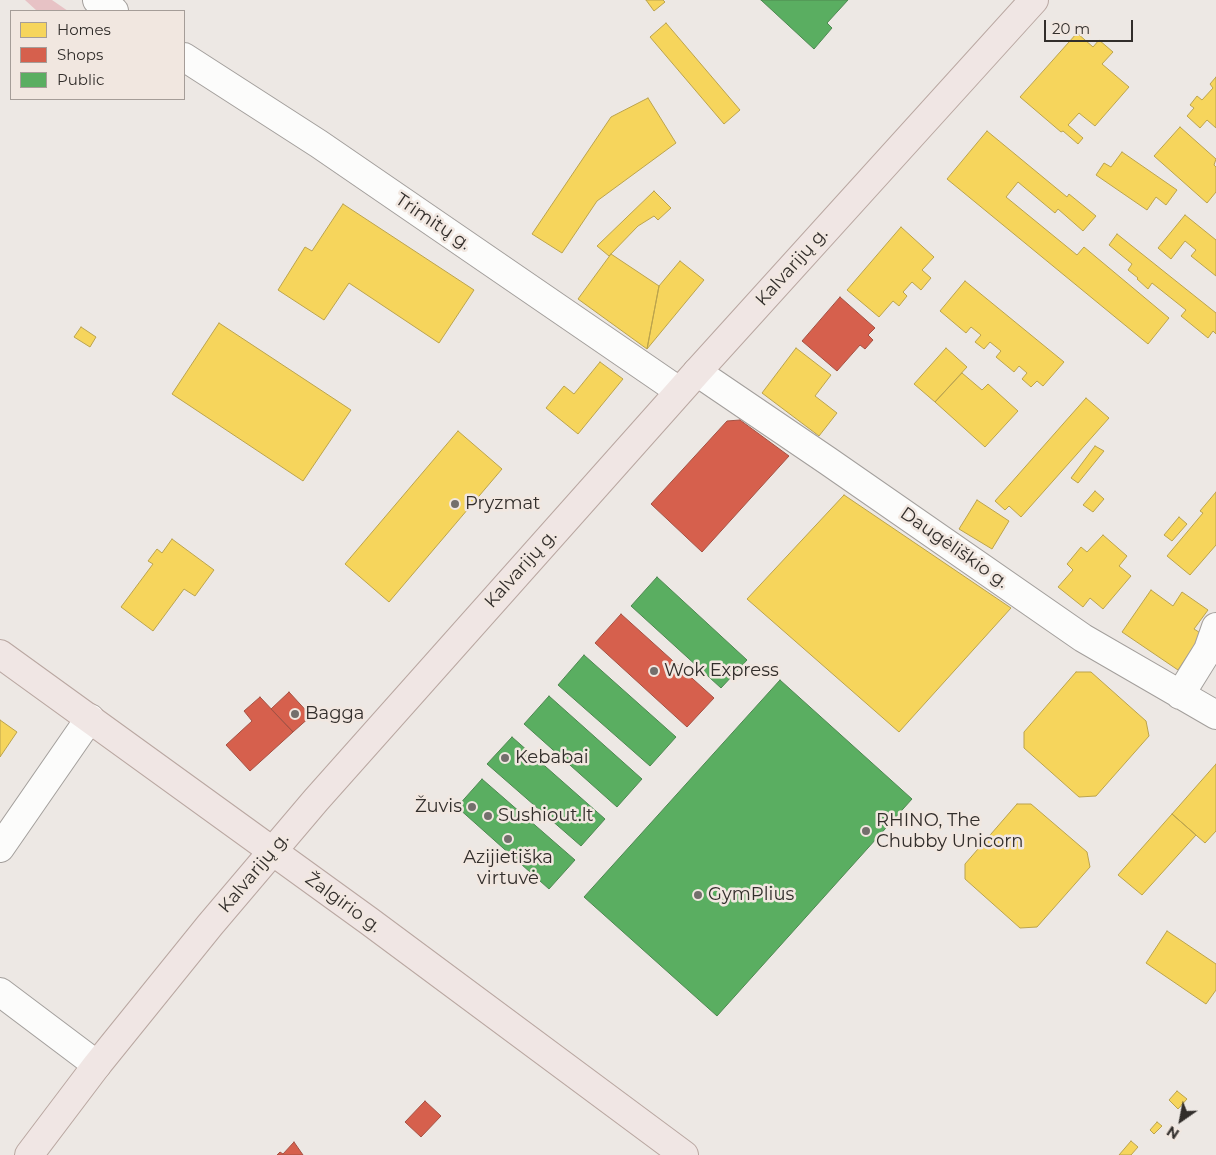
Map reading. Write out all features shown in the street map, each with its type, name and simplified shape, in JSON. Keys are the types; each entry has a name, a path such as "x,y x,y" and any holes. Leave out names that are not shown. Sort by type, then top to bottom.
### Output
{"main road":[{"name":"Kalvarijų g.","path":"29,1155 97,1065 210,924 328,786 688,382 1034,0"},
{"name":"Žalgirio g.","path":"0,654 272,851 684,1155"}],"street":[{"path":"97,0 112,10"},
{"name":"Trimitų g.","path":"185,58 688,382"},
{"name":"Daugėliškio g.","path":"688,382 828,461 1083,638 1216,716"},
{"path":"1180,695 1208,650 1216,627"},
{"path":"0,848 90,718"},
{"path":"0,992 97,1065"}],"shaded area":[{"path":"25,0 52,0 67,10 36,10"}],"building: Homes":[{"path":"646,0 663,0 665,2 654,11"},
{"path":"666,23 740,110 724,124 650,37"},
{"path":"1077,33 1093,47 1099,40 1113,52 1102,64 1129,87 1095,126 1079,113 1068,125 1083,138 1078,144 1020,97"},
{"path":"1216,77 1216,128 1207,120 1200,128 1187,116 1194,108 1190,105 1197,96 1202,100 1213,88 1210,84"},
{"path":"648,98 676,143 597,201 562,253 532,234 611,117"},
{"path":"1180,127 1216,159 1214,165 1216,167 1216,192 1207,203 1154,156"},
{"path":"987,131 1067,197 1069,194 1096,216 1083,231 1058,209 1055,213 1018,182 1006,197 1077,255 1084,247 1169,318 1148,344 947,179"},
{"path":"1122,152 1177,190 1166,205 1156,197 1147,210 1096,175 1104,163 1111,167"},
{"path":"654,191 671,208 658,220 654,216 638,226 609,256 597,246"},
{"path":"343,204 474,290 439,343 349,283 324,320 278,290 305,247 312,251"},
{"path":"1185,215 1216,240 1216,276 1191,256 1196,250 1185,241 1171,259 1158,248"},
{"path":"901,227 934,257 922,270 931,278 921,290 912,282 903,292 907,296 899,306 893,301 879,317 847,290"},
{"path":"1117,234 1216,313 1216,334 1213,331 1208,338 1181,316 1186,310 1152,283 1148,289 1128,270 1132,264 1109,245"},
{"path":"611,254 659,286 647,349 578,299"},
{"path":"680,261 704,280 647,349 659,286"},
{"path":"965,281 1064,362 1043,386 1037,381 1031,387 1022,379 1027,373 1019,366 1014,372 996,357 1001,351 990,342 984,349 975,342 981,335 971,327 966,333 940,311"},
{"path":"219,323 351,410 303,481 172,394"},
{"path":"81,327 96,337 90,347 74,337"},
{"path":"796,348 831,375 815,396 837,413 819,436 762,393"},
{"path":"946,348 967,367 935,402 914,384"},
{"path":"600,362 623,379 578,434 546,408 564,386 574,394"},
{"path":"962,373 982,390 988,384 1018,411 985,447 935,402"},
{"path":"1086,398 1109,418 1021,517 1009,506 1005,510 995,501"},
{"path":"458,431 502,469 389,602 345,564"},
{"path":"1095,446 1104,451 1078,483 1071,478"},
{"path":"1095,491 1104,499 1093,512 1083,505"},
{"path":"1216,492 1216,545 1190,575 1167,556 1203,513 1200,511"},
{"path":"844,495 1011,608 899,732 747,599"},
{"path":"977,500 1009,521 992,549 959,529"},
{"path":"1179,517 1187,524 1172,541 1164,535"},
{"path":"1103,535 1127,556 1119,566 1131,576 1103,609 1090,598 1083,607 1058,587 1073,570 1067,564 1081,547 1087,552"},
{"path":"172,539 214,570 195,596 184,589 153,631 121,607 153,564 148,561 157,549 162,553"},
{"path":"1151,590 1173,606 1182,592 1208,610 1194,629 1202,634 1178,670 1122,632"},
{"path":"1076,672 1091,672 1146,721 1149,736 1096,796 1079,797 1024,748 1024,732"},
{"path":"0,720 17,732 0,757"},
{"path":"1216,764 1216,831 1205,843 1172,814"},
{"path":"1017,804 1031,804 1087,852 1090,867 1037,927 1020,928 965,879 965,864"},
{"path":"1172,814 1196,835 1142,895 1118,875"},
{"path":"1167,931 1216,964 1216,990 1206,1004 1146,963"},
{"path":"1177,1091 1187,1099 1178,1109 1169,1100"},
{"path":"1157,1122 1162,1126 1154,1134 1150,1130"},
{"path":"1131,1141 1138,1147 1131,1155 1119,1155"}],"building: Shops":[{"path":"840,297 875,328 868,335 873,340 865,349 860,345 837,371 802,341"},
{"path":"740,420 789,456 702,552 651,504 727,421"},
{"name":"Wok Express","path":"621,614 714,698 687,727 595,643"},
{"path":"289,692 311,716 293,732 271,709"},
{"path":"260,697 293,732 250,771 226,745 252,721 244,711"},
{"path":"425,1101 441,1116 421,1137 405,1122"},
{"path":"294,1142 303,1155 277,1155 280,1152 283,1154"}],"building: Public":[{"path":"761,0 848,0 827,23 832,28 814,49"},
{"path":"657,577 747,660 721,688 631,606"},
{"path":"584,655 676,737 650,766 558,685"},
{"path":"780,680 912,799 717,1016 584,897"},
{"path":"549,696 642,779 617,807 524,724"},
{"path":"512,737 605,819 581,846 487,764"},
{"path":"482,779 575,860 549,889 457,807"}],"place":[{"name":"Pryzmat","path":"455,504"},
{"name":"Wok Express","path":"654,671"},
{"name":"Bagga","path":"295,714"},
{"name":"Kebabai","path":"505,758"},
{"name":"Žuvis","path":"472,807"},
{"name":"Sushiout.lt","path":"488,816"},
{"name":"RHINO, The Chubby Unicorn","path":"866,831"},
{"name":"Azijietiška virtuvė","path":"508,839"},
{"name":"GymPlius","path":"698,895"}]}
